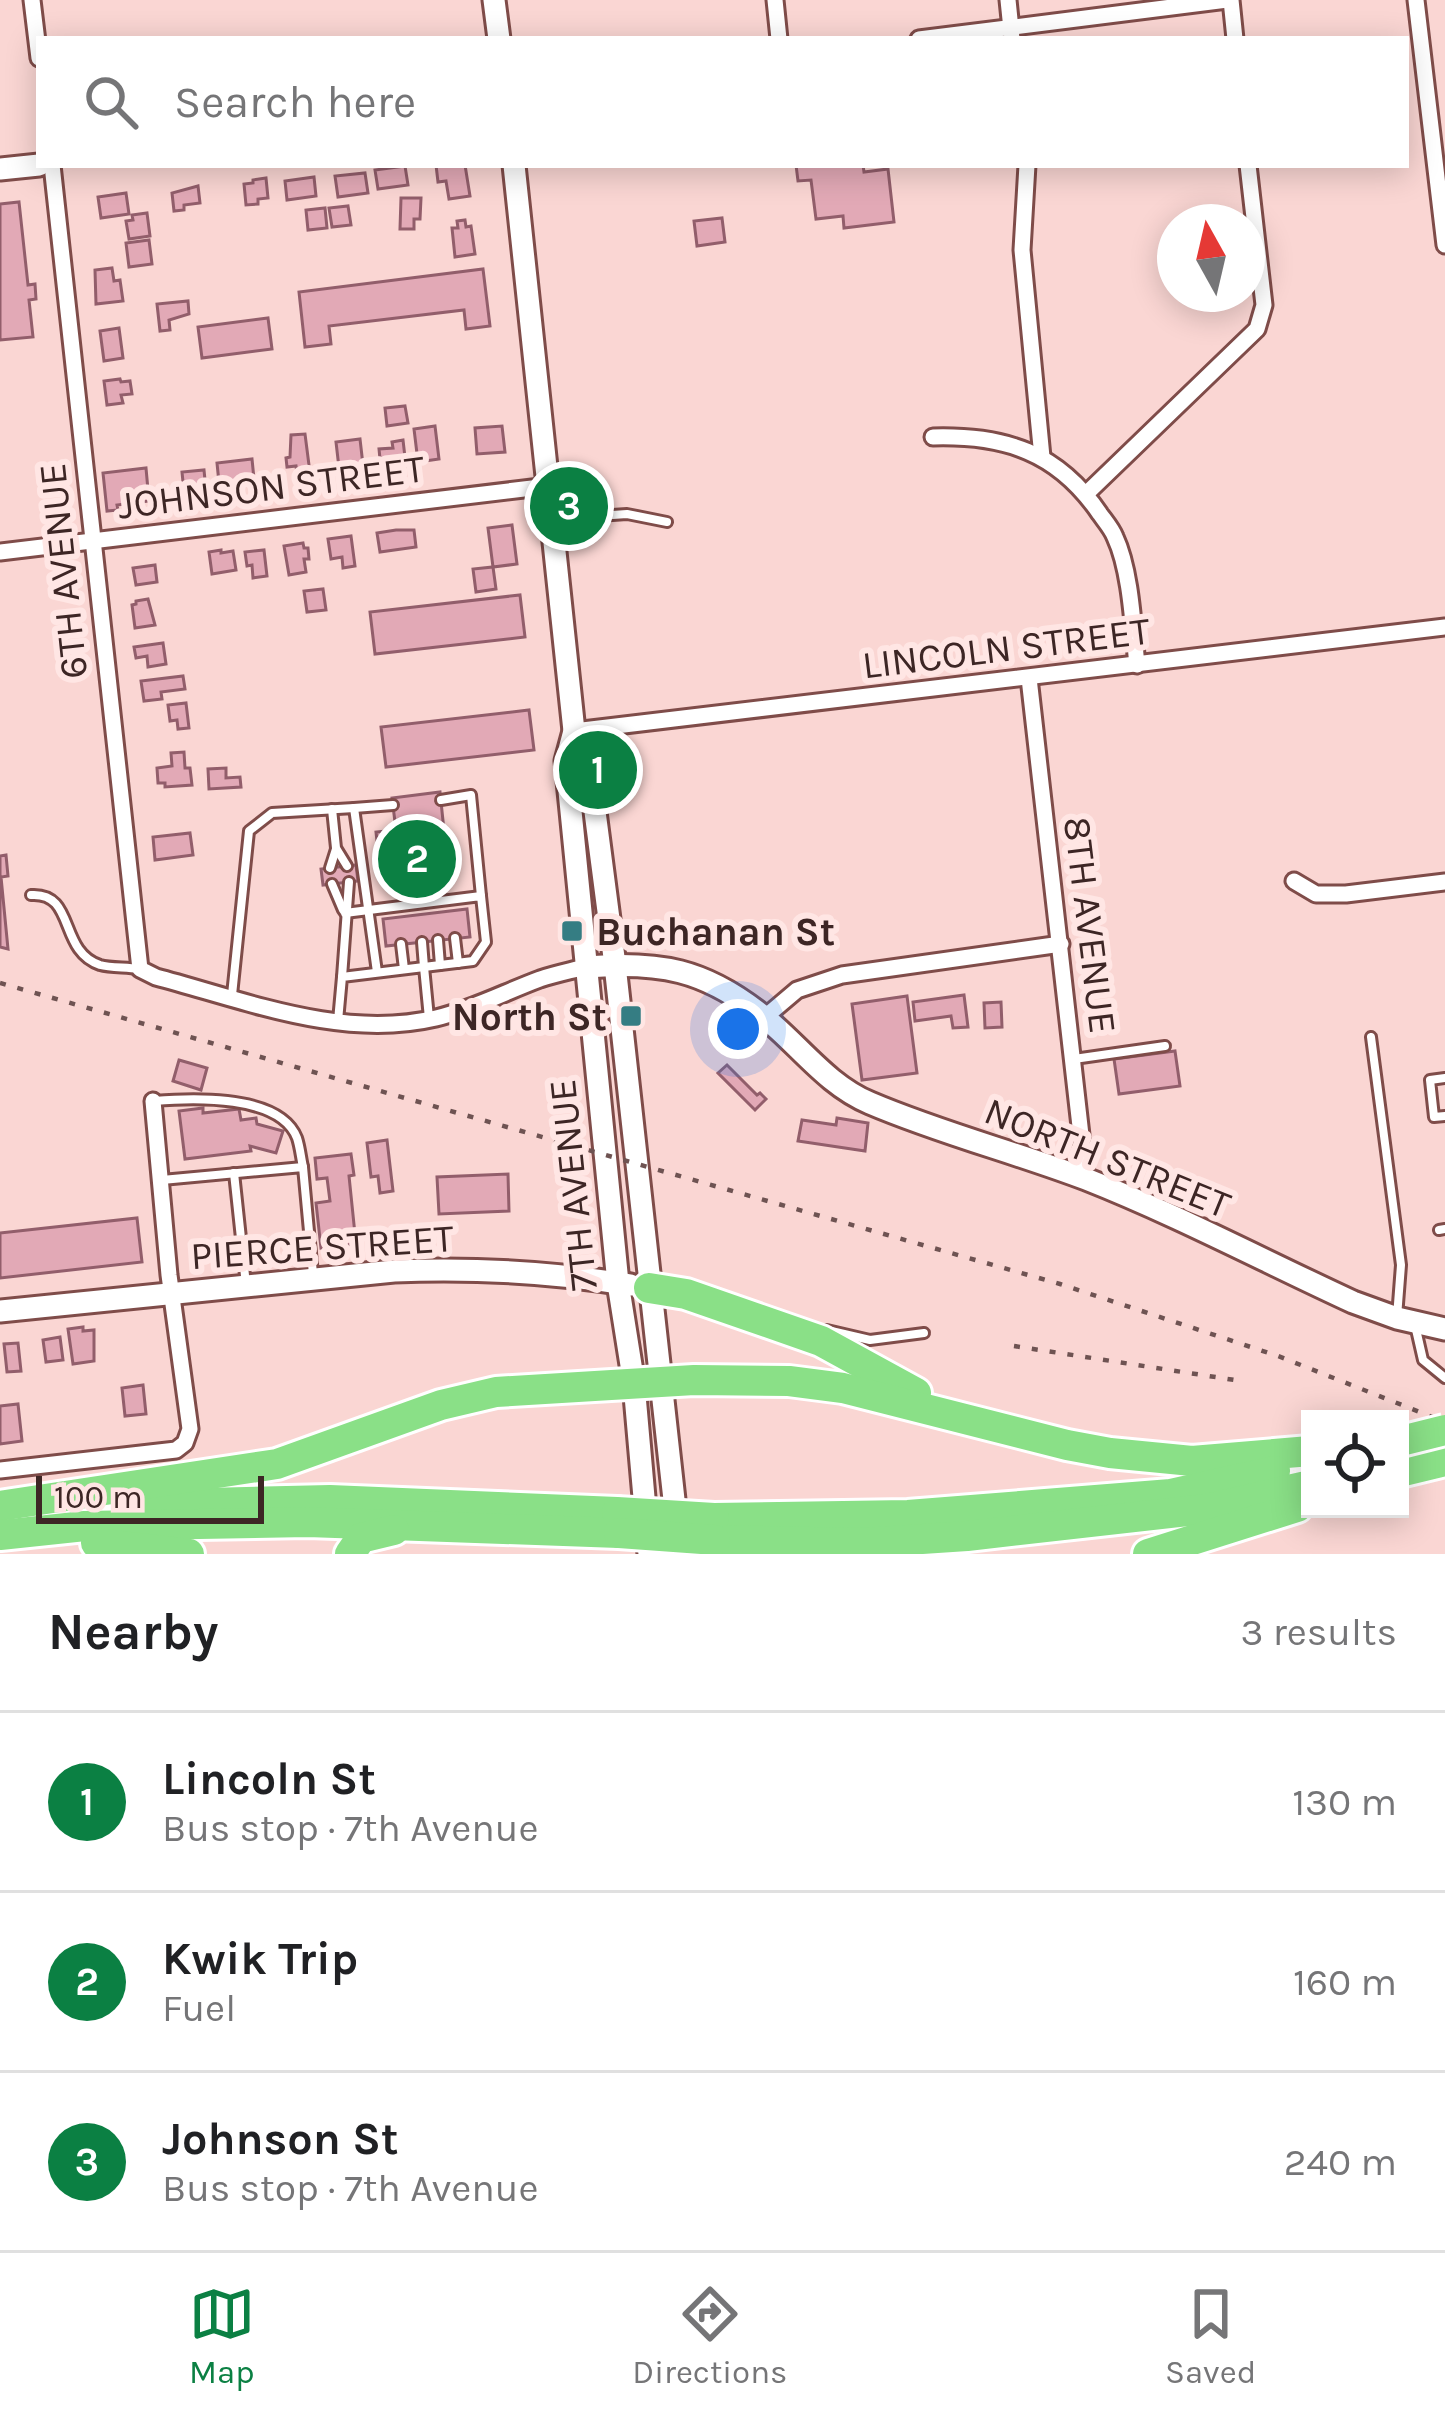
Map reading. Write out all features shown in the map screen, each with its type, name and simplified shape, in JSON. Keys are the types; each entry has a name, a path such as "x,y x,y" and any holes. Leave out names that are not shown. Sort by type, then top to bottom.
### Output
{"highway":[{"path":"649,1288 686,1294 820,1341 981,1423"},
{"path":"0,1509 277,1464 441,1405 496,1392 647,1383 743,1379 826,1385 1084,1449 1146,1457 1226,1460 1301,1451"},
{"path":"1409,1439 1445,1430"},
{"path":"1409,1470 1445,1461"},
{"path":"714,1529 1172,1494 1301,1465"},
{"path":"0,1509 330,1500 863,1543 1206,1509 1301,1487"},
{"path":"1148,1554 1301,1506"},
{"path":"0,1535 86,1526 220,1523 466,1528"},
{"path":"350,1554 361,1538 394,1530 618,1523"},
{"path":"0,1547 91,1543 189,1554"}],"street":[{"path":"32,0 36,36"},
{"path":"494,0 499,36"},
{"path":"775,0 779,36"},
{"path":"1008,0 1012,33"},
{"path":"966,36 1229,0 1235,36"},
{"path":"1416,0 1445,245"},
{"path":"0,169 36,165"},
{"name":"6TH AVENUE","path":"52,168 140,969"},
{"name":"7TH AVENUE","path":"514,168 574,731 566,761 618,1283 647,1383 649,1554"},
{"path":"1027,168 1022,250 1042,457"},
{"path":"1086,494 1257,329 1264,305 1248,168"},
{"path":"933,437 1000,442 1042,457 1086,494 1116,538 1129,589 1137,665"},
{"name":"JOHNSON STREET","path":"0,552 549,486"},
{"name":"LINCOLN STREET","path":"574,731 1445,627"},
{"name":"8TH AVENUE","path":"1029,678 1087,1179"},
{"path":"574,731 588,758 614,965 649,1288 647,1383 680,1554"},
{"path":"1294,881 1316,894 1445,882"},
{"path":"764,1018 796,990 842,975 1061,944"},
{"name":"NORTH STREET","path":"585,968 667,967 691,974 764,1018 817,1068 866,1102 1087,1179 1353,1302 1445,1329"},
{"path":"140,969 317,1020 390,1024 463,1011 542,978 585,968"},
{"path":"0,1470 176,1450 185,1443 190,1430 153,1101"},
{"name":"PIERCE STREET","path":"0,1311 440,1269 600,1279 649,1288"}],"lane":[{"path":"553,520 627,514 667,522"},
{"path":"342,977 472,961 486,941 471,795 441,800"},
{"path":"232,997 248,831 272,813 393,805"},
{"path":"353,808 376,972"},
{"path":"330,868 336,848 332,809"},
{"path":"336,848 347,866"},
{"path":"338,1022 349,882"},
{"path":"332,884 345,913"},
{"path":"31,896 41,895 57,904 72,942 88,957 102,966 140,969"},
{"path":"345,913 451,906 481,896"},
{"path":"454,938 458,963"},
{"path":"438,940 440,965"},
{"path":"422,942 430,1019"},
{"path":"401,944 404,970"},
{"path":"1370,1037 1406,1321 1423,1360 1445,1378"},
{"path":"1074,1059 1165,1046"},
{"path":"1445,1078 1430,1079 1434,1117 1445,1116"},
{"path":"153,1101 205,1097 243,1102 281,1119 296,1134 314,1278"},
{"path":"161,1180 303,1167"},
{"path":"234,1173 246,1285"},
{"path":"766,1320 870,1340 924,1334"}],"building":[{"path":"405,168 408,185 378,189 375,170"},
{"path":"436,168 465,168 470,196 449,199 446,181 438,182"},
{"path":"796,168 888,169 894,222 844,228 843,216 816,219 811,180 798,181"},
{"path":"365,173 368,193 338,197 335,176"},
{"path":"314,177 316,196 287,200 285,181"},
{"path":"266,178 268,198 246,205 244,184"},
{"path":"198,186 200,203 174,211 172,193"},
{"path":"126,193 129,214 101,218 98,197"},
{"path":"401,198 421,198 420,219 414,219 414,229 400,229"},
{"path":"19,202 28,285 35,284 36,299 29,300 33,337 0,340 0,204"},
{"path":"348,206 351,225 332,227 329,208"},
{"path":"325,208 327,228 308,230 306,210"},
{"path":"147,213 150,236 129,239 126,221"},
{"path":"722,218 725,242 697,246 694,221"},
{"path":"465,220 466,227 471,226 475,254 455,257 452,228"},
{"path":"149,240 152,264 129,267 126,243"},
{"path":"112,268 114,281 120,280 123,301 96,304 95,270"},
{"path":"483,269 490,326 466,329 464,310 329,326 331,344 305,347 299,292"},
{"path":"188,301 189,314 169,320 170,330 160,331 157,304"},
{"path":"268,318 272,349 202,358 198,327"},
{"path":"119,328 123,358 104,361 100,331"},
{"path":"104,381 130,381 132,394 121,395 123,403 107,405"},
{"path":"405,406 408,423 387,426 385,408"},
{"path":"435,426 439,459 418,462 414,429"},
{"path":"502,426 505,452 477,454 475,428"},
{"path":"305,434 310,473 297,474 296,466 287,467 286,458 290,457 291,435"},
{"path":"360,439 363,465 339,468 336,442"},
{"path":"403,440 406,466 381,469 379,449 393,448 392,442"},
{"path":"252,459 254,479 219,483 217,463"},
{"path":"146,468 149,501 107,511 103,473"},
{"path":"204,470 206,490 184,492 182,472"},
{"path":"512,525 517,564 493,567 488,528"},
{"path":"414,530 416,547 380,552 377,533"},
{"path":"351,536 355,566 343,568 342,557 331,559 328,539"},
{"path":"303,543 308,548 306,572 289,575 284,546"},
{"path":"264,550 267,576 253,578 245,552"},
{"path":"233,551 236,570 212,574 209,552"},
{"path":"155,565 157,582 136,585 133,568"},
{"path":"493,567 496,589 476,592 473,569"},
{"path":"323,589 326,610 307,612 304,591"},
{"path":"520,595 525,637 375,654 370,612"},
{"path":"148,599 155,625 135,628 132,605"},
{"path":"163,643 166,664 148,667 147,656 136,658 134,647"},
{"path":"183,676 185,689 161,692 162,699 144,701 141,681"},
{"path":"186,703 189,728 178,729 177,720 170,721 168,705"},
{"path":"529,710 534,750 386,767 381,727"},
{"path":"184,752 192,785 158,783 157,768 172,766 171,753"},
{"path":"226,768 226,778 240,777 241,787 209,789 208,769"},
{"path":"440,792 448,869 381,877 376,832 396,830 392,798"},
{"path":"190,833 193,855 155,860 153,837"},
{"path":"6,855 8,876 1,877 8,949 0,947 0,856"},
{"path":"356,865 358,881 323,885 321,869"},
{"path":"467,909 470,937 386,946 383,919"},
{"path":"964,995 968,1027 953,1028 951,1016 915,1021 913,1002"},
{"path":"907,996 917,1073 862,1080 852,1004"},
{"path":"1001,1002 1002,1027 985,1028 984,1003"},
{"path":"1175,1051 1180,1086 1119,1094 1114,1059"},
{"path":"179,1060 207,1068 201,1090 173,1081"},
{"path":"727,1065 766,1099 755,1110 718,1073"},
{"path":"203,1108 203,1113 239,1109 241,1120 256,1118 257,1124 283,1131 276,1153 250,1146 251,1151 185,1159 179,1111"},
{"path":"837,1118 868,1123 865,1151 798,1141 802,1120 836,1125"},
{"path":"387,1140 393,1191 380,1193 378,1176 371,1177 367,1143"},
{"path":"351,1154 356,1244 321,1248 316,1203 330,1201 327,1178 317,1179 315,1158"},
{"path":"508,1174 509,1211 439,1214 437,1177"},
{"path":"137,1218 142,1262 0,1278 0,1233"},
{"path":"83,1327 83,1331 94,1330 94,1361 73,1364 68,1329"},
{"path":"60,1337 63,1360 46,1362 43,1340"},
{"path":"18,1343 21,1371 7,1372 4,1344"},
{"path":"143,1385 146,1414 125,1416 122,1388"},
{"path":"18,1404 22,1441 0,1444 0,1406"}],"railway":[{"path":"0,983 1060,1284 1278,1356 1445,1422"},
{"path":"1014,1346 1241,1381"}],"place":[{"name":"Johnson St","path":"569,506"},
{"name":"Lincoln St","path":"598,770"},
{"name":"Kwik Trip","path":"417,859"},
{"name":"Buchanan St","path":"572,931"},
{"name":"North St","path":"631,1016"}]}
